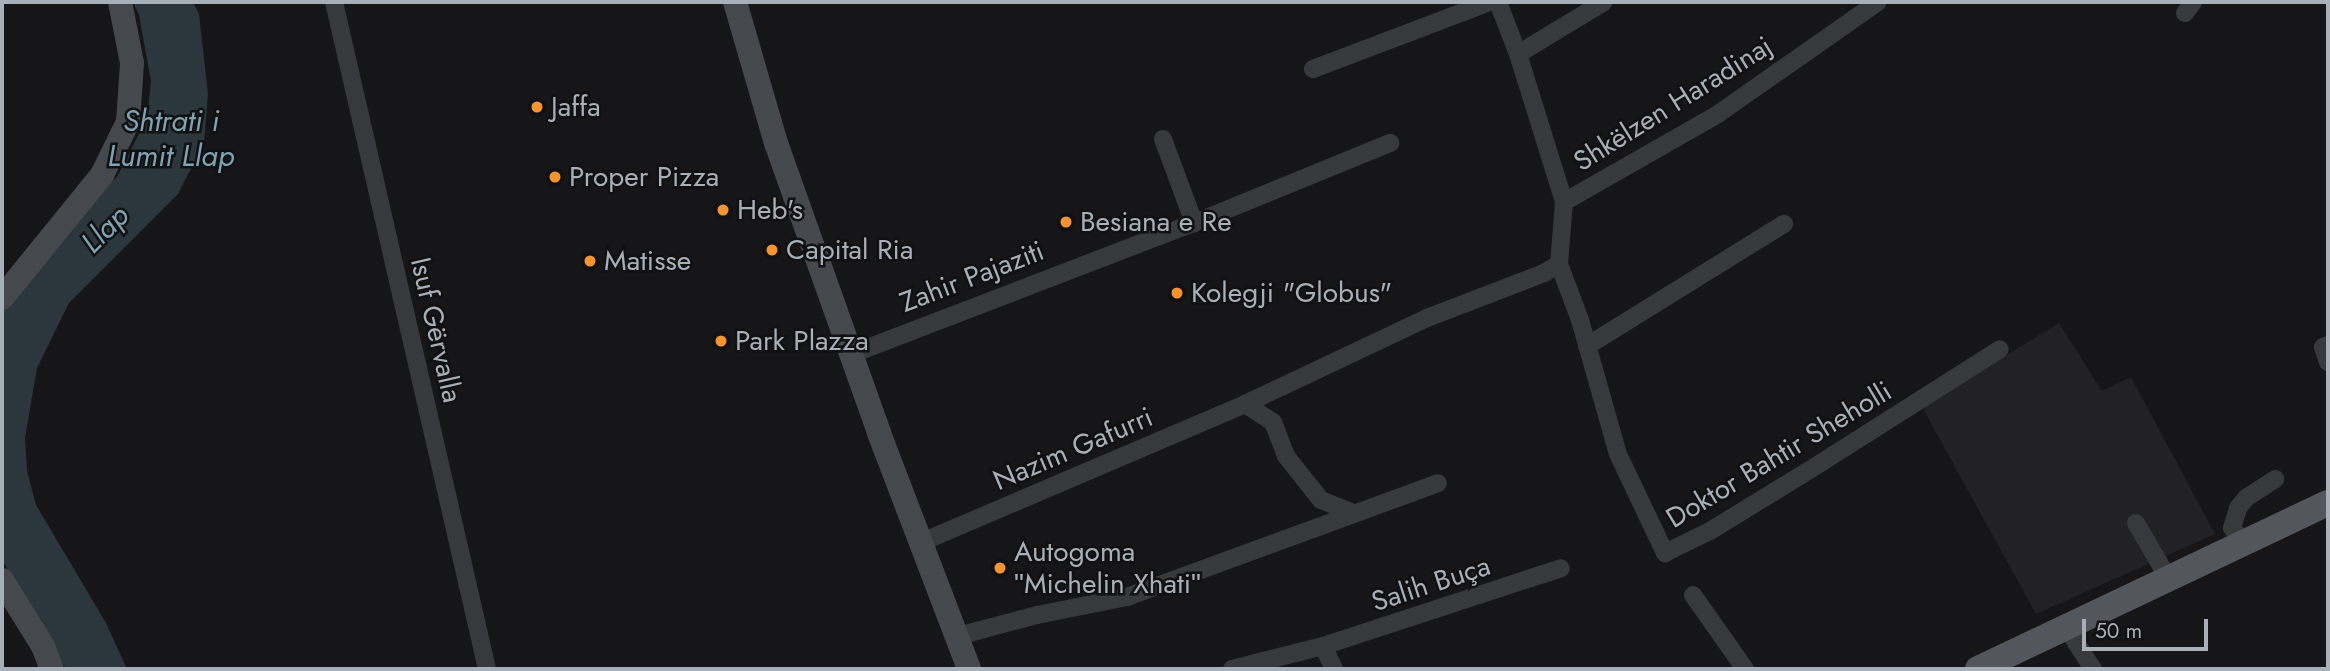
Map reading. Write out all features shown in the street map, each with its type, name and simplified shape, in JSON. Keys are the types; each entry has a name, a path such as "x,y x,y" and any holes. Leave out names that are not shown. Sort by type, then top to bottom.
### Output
{"main road":[{"path":"2,298 102,176 128,122 132,63 120,2"},
{"path":"735,2 776,143 878,433 969,669"},
{"path":"1978,669 2328,503"},
{"path":"2,580 43,646 52,669"}],"street":[{"name":"Isuf Gërvalla","path":"334,2 487,669"},
{"path":"1314,69 1489,2"},
{"path":"1498,2 1518,54 1564,202 1559,264"},
{"path":"1518,54 1604,2"},
{"name":"Shkëlzen Haradinaj","path":"1564,202 1718,114 1878,2"},
{"path":"1163,139 1194,223"},
{"name":"Zahir Pajaziti","path":"852,354 1194,223 1390,143"},
{"path":"1587,346 1784,224"},
{"name":"Doktor Bahtir Sheholli","path":"1559,264 1587,346 1618,454 1665,553 1710,531 2000,349"},
{"name":"Nazim Gafurri","path":"922,542 1245,404 1427,318 1544,273 1559,264"},
{"path":"2328,345 2323,346 2328,362"},
{"path":"1245,404 1273,422 1286,456 1321,500 1354,513"},
{"path":"2243,542 2232,528 2238,508 2246,498 2275,479"},
{"path":"958,636 1127,597 1438,483"},
{"path":"2136,523 2168,578"},
{"name":"Salih Buça","path":"1233,669 1323,646 1558,569"},
{"path":"1693,595 1745,669"},
{"path":"2066,627 2093,669"},
{"path":"1323,646 1334,669"}],"shaded area":[{"path":"2059,323 2102,391 2131,377 2215,534 2036,614 1922,407"}],"water":[{"name":"Shtrati i Lumit Llap","path":"133,2 193,2 199,14 208,94 204,143 178,194 69,303 37,368 25,438 27,471 36,505 106,623 127,669 66,669 2,560 2,312 38,252 117,177 147,118 151,81 139,15"}],"place":[{"name":"Jaffa","path":"537,107"},
{"name":"Proper Pizza","path":"555,177"},
{"name":"Heb's","path":"723,210"},
{"name":"Besiana e Re","path":"1066,222"},
{"name":"Capital Ria","path":"772,250"},
{"name":"Matisse","path":"590,261"},
{"name":"Kolegji \"Globus\"","path":"1177,293"},
{"name":"Park Plazza","path":"721,341"},
{"name":"Autogoma ʺMichelin Xhatiʺ","path":"1000,568"}],"water label":[{"name":"Llap","path":"105,229"}]}
